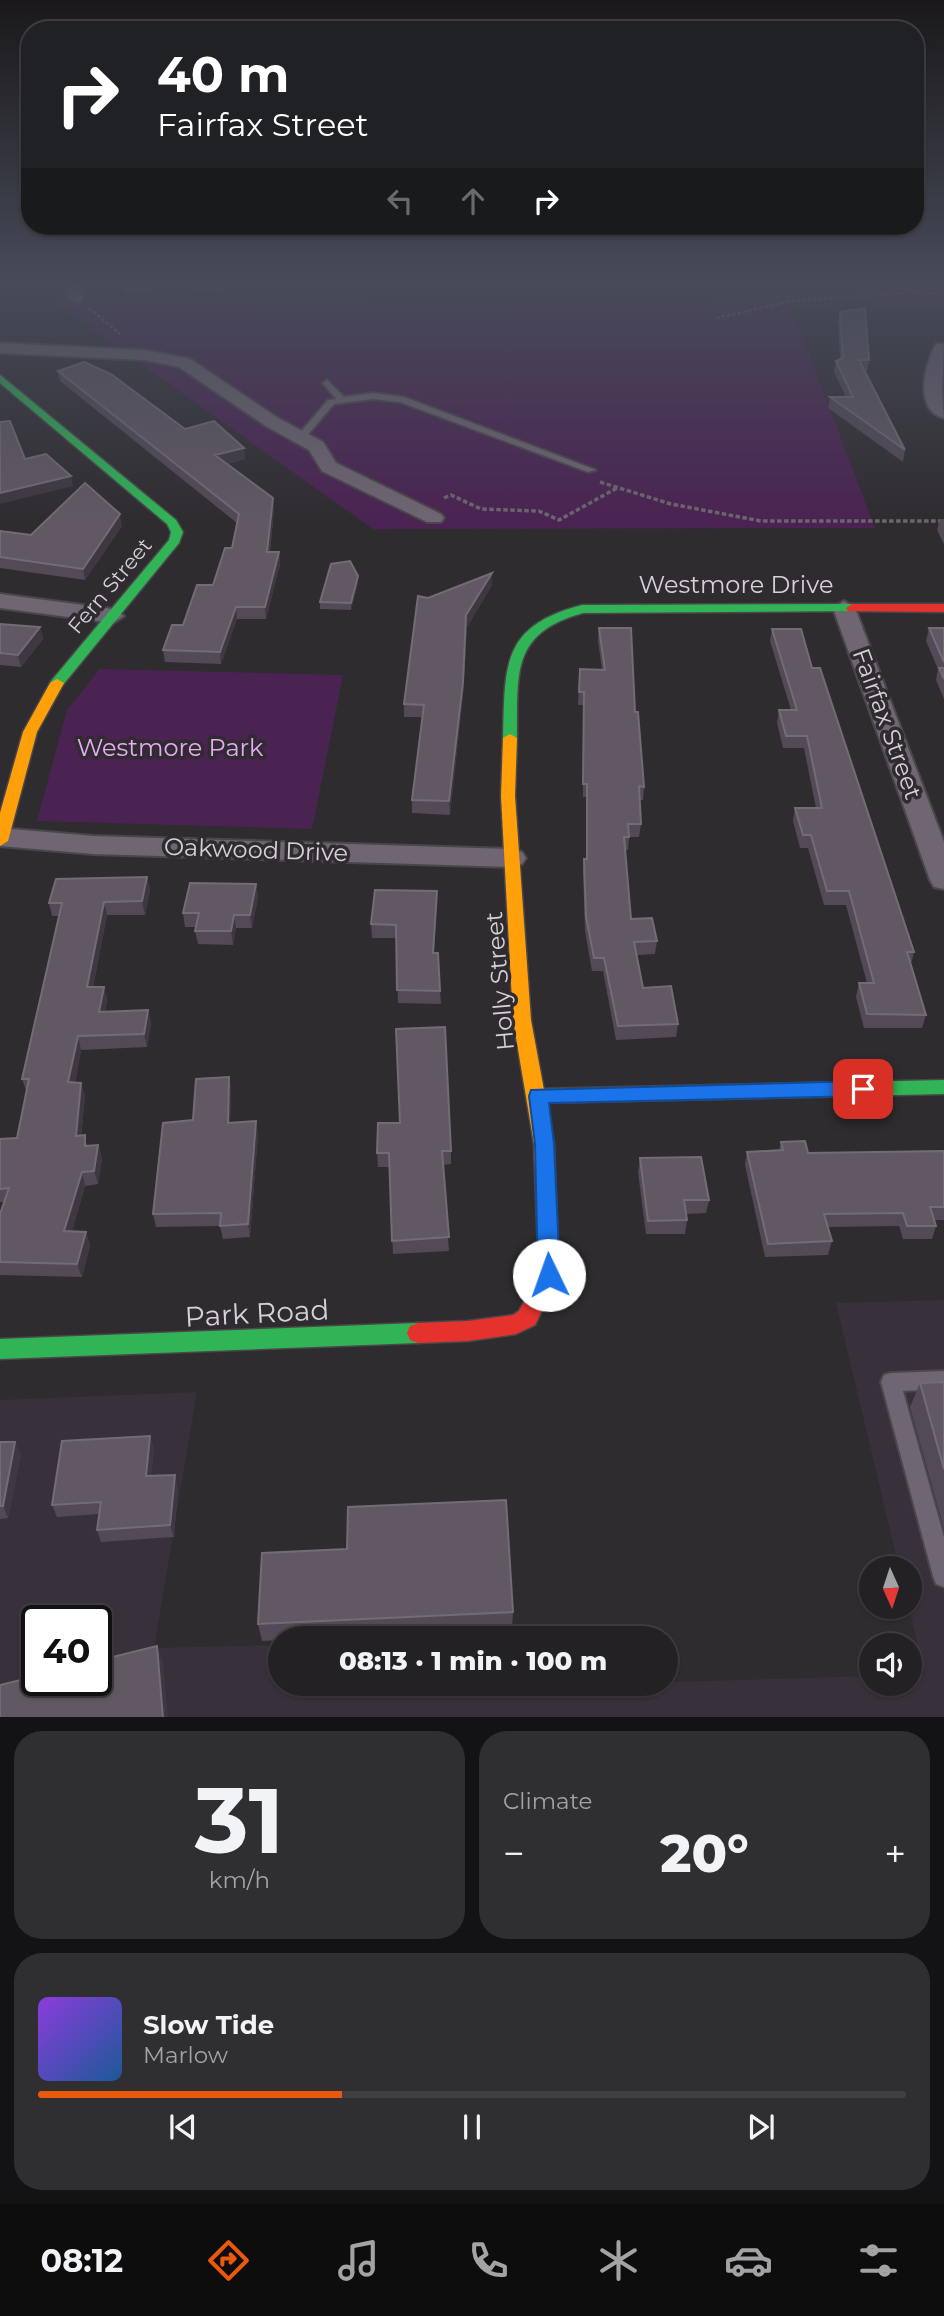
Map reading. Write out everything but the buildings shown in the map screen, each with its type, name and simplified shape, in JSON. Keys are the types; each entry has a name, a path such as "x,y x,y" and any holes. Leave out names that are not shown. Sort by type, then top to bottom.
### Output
{"street":[{"path":"180,362 272,422 316,446 329,467 427,514"},
{"path":"938,362 930,387 932,396 944,413"},
{"name":"Fern Street","path":"0,378 172,523 177,532 175,541 58,681 40,709 30,732 0,838"},
{"path":"0,601 113,616"},
{"name":"Fairfax Street","path":"844,608 944,880"},
{"name":"Westmore Drive","path":"533,626 556,614 582,609 944,608"},
{"name":"Holly Street","path":"516,1324 527,1318 549,1275 544,1144 538,1096 522,1020 508,796 512,676 521,643 533,626"},
{"name":"Oakwood Drive","path":"0,838 93,845 512,858"},
{"path":"538,1096 944,1087"},
{"name":"Park Road","path":"0,1349 468,1331 516,1324"}],"lane":[{"path":"327,383 341,399"},
{"path":"301,438 331,402 373,396 413,402 591,470"},
{"path":"944,1380 891,1382 944,1576"}],"path":[{"path":"591,470 584,476 671,504 761,521 944,521"},
{"path":"427,514 451,495 481,509 539,510 559,520 618,488"}],"shaded area":[{"path":"944,1300 944,1717 0,1717 0,1400 197,1392 154,1648 268,1645 268,1696 678,1696 678,1682 859,1676 859,1696 922,1696 922,1633 915,1633 912,1619 922,1619 922,1556 896,1556 836,1303"}],"green space":[{"path":"138,362 812,362 875,528 373,529"},
{"name":"Westmore Park","path":"100,669 343,675 312,829 37,821 67,710"}],"traffic: fast":[{"path":"0,378 172,522 177,532 175,541 57,683"},
{"path":"510,738 511,692 518,654 525,639 538,626 557,616 582,609 852,608"},
{"path":"538,1096 944,1087"},
{"path":"0,1349 418,1333"}],"traffic: slow":[{"path":"0,841 30,732 57,683"},
{"path":"510,738 508,796 522,1020 544,1144 546,1197"}],"traffic: jam":[{"path":"852,608 944,608"},
{"path":"418,1333 468,1331 516,1324 527,1318 549,1275 546,1197"}],"route":[{"path":"549,1275 544,1144 538,1096 863,1089"}]}
